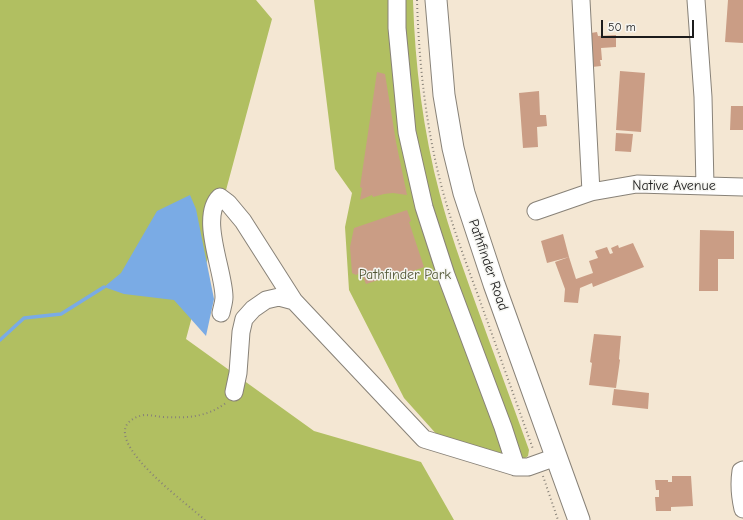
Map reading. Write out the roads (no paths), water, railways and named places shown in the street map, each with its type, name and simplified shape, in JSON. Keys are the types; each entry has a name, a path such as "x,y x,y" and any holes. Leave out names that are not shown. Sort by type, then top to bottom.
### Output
{"main road":[{"name":"Pathfinder Road","path":"436,0 444,95 453,148 464,193 494,284 547,461 579,520"}],"street":[{"path":"396,0 397,28 408,132 424,206 446,275 503,427 516,467"},
{"path":"581,0 591,192"},
{"path":"696,0 703,97 705,186"},
{"name":"Native Avenue","path":"536,211 591,192 637,184 743,187"},
{"path":"221,313 224,298 211,222 216,201 220,197 228,203 243,221 294,301 424,439 516,467 528,467 547,461"},
{"path":"234,392 238,373 241,332 244,319 253,309 266,300 279,297 294,301"},
{"path":"743,470 741,471 739,479 743,509"}],"water":[{"path":"190,195 196,209 214,299 206,336 174,300 124,294 104,287 121,273 157,211"}],"waterway":[{"path":"0,340 24,318 61,314 104,287"}],"park label":[{"name":"Pathfinder Park","path":"405,275"}]}
